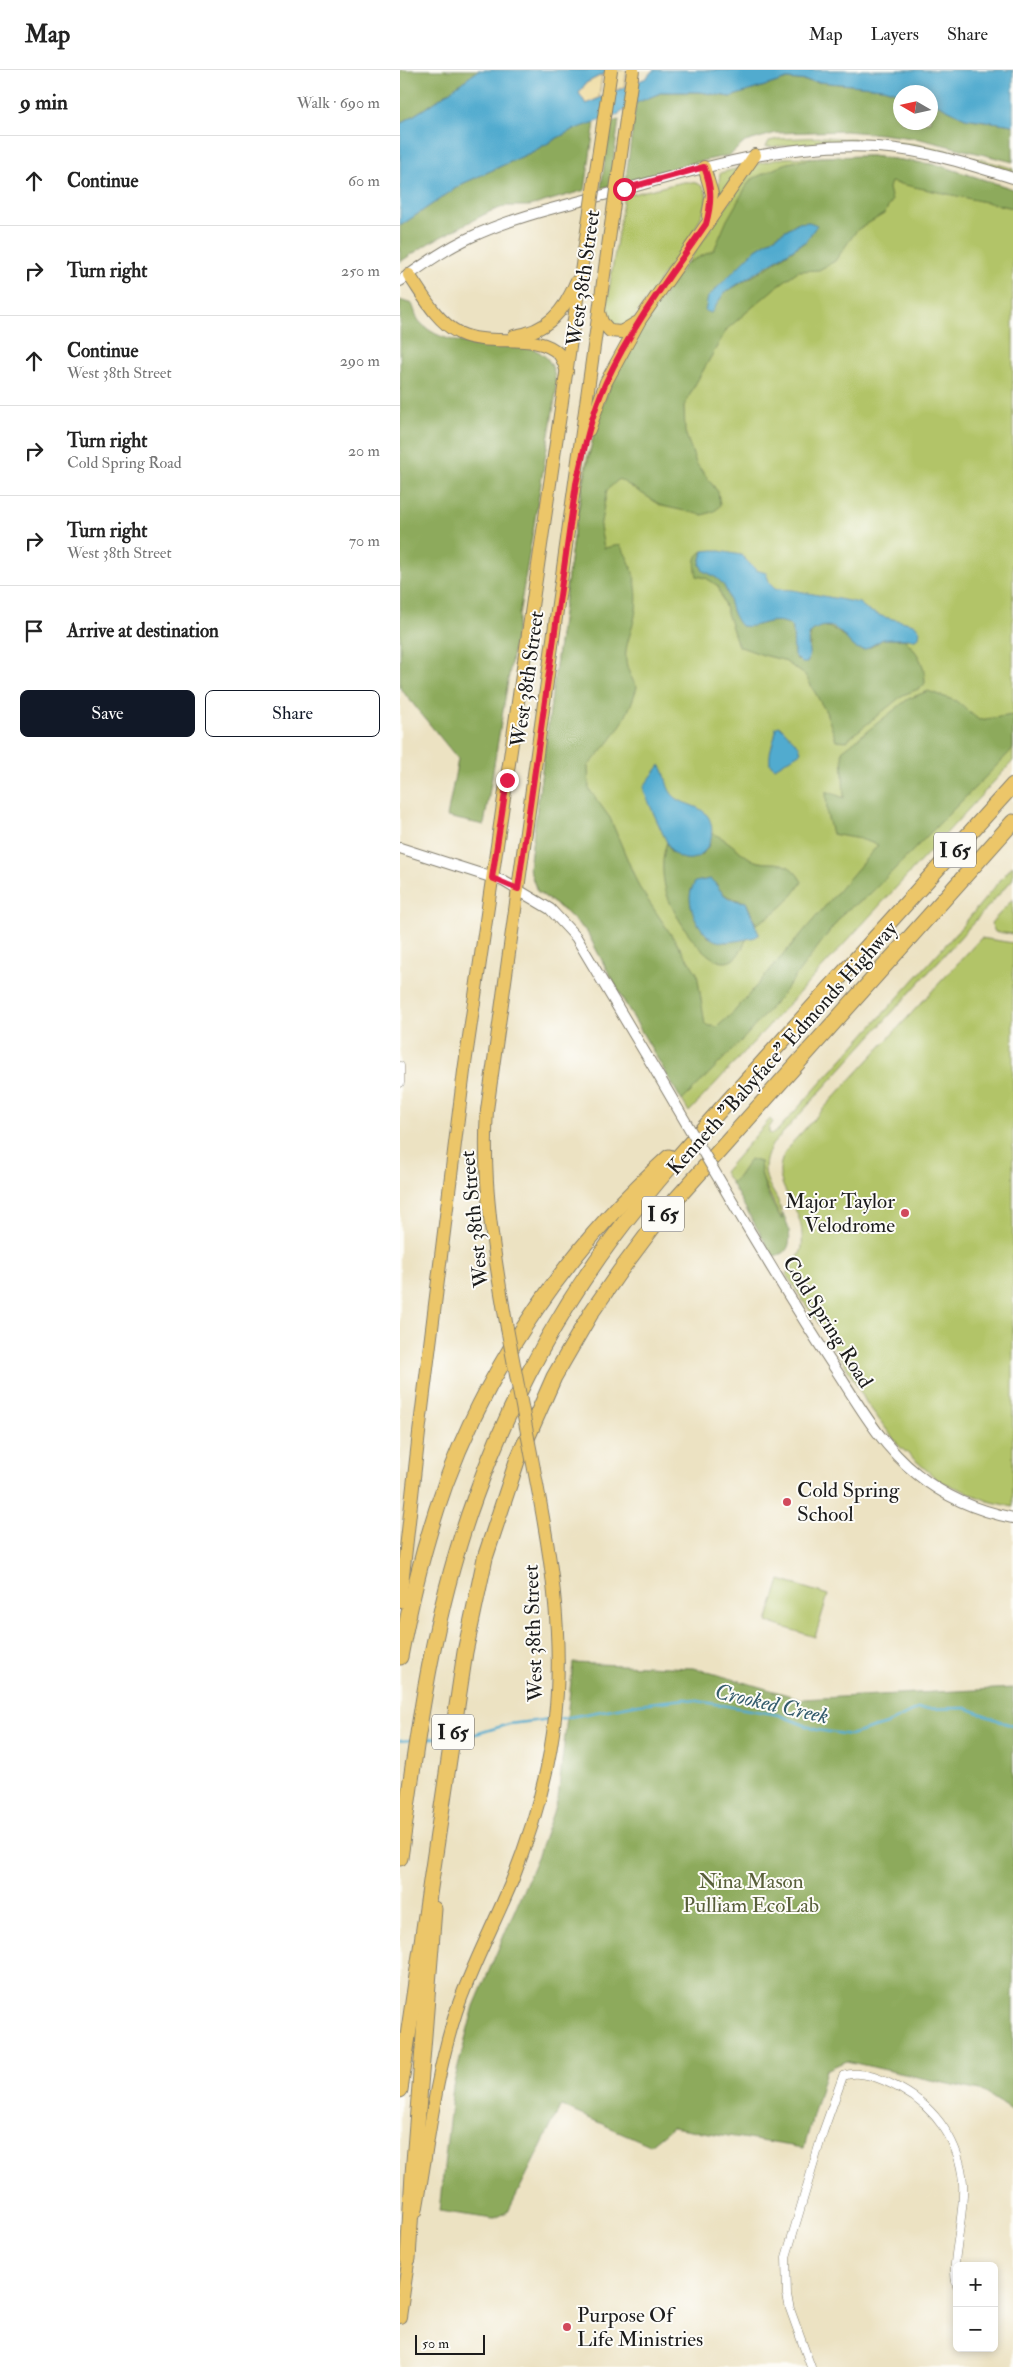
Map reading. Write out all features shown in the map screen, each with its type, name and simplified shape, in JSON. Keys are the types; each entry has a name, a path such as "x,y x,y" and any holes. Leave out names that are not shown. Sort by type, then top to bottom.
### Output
{"highway":[{"name":"Kenneth \"Babyface\" Edmonds Highway","path":"400,1858 435,1634 459,1542 482,1477 521,1388 560,1316 597,1260 652,1189 711,1119 1013,785"},
{"name":"Kenneth \"Babyface\" Edmonds Highway","path":"400,2090 422,1931 437,1850 459,1691 477,1589 503,1499 538,1411 587,1320 634,1251 676,1198 1013,822"},
{"path":"400,1657 417,1576 445,1485 465,1437 506,1356 541,1303 602,1224 637,1185 711,1119"},
{"path":"408,2259 433,1932 437,1850"}],"main road":[{"name":"West 38th Street","path":"400,1602 439,1263 497,879 611,70"},
{"name":"West 38th Street","path":"400,2317 436,2090 451,2030 471,1974 512,1881 527,1839 540,1798 555,1718 558,1675 555,1588 491,1230 486,1146 489,1094 633,70"},
{"path":"576,484 597,404 617,360 640,320 755,155"},
{"path":"704,167 712,194 706,224"},
{"path":"479,339 528,334 550,322 568,301 582,266"},
{"path":"404,278 442,320 460,333 479,339 528,341 549,346 561,356 568,374"},
{"path":"599,312 606,327 616,332 626,331 640,320"}],"street":[{"path":"404,278 457,244 514,220 557,206 755,155 812,147 877,147 941,156 1013,178"},
{"name":"Cold Spring Road","path":"400,848 497,879 518,889 550,909 576,937 805,1322 886,1444 917,1474 942,1492 977,1509 1013,1518"},
{"path":"400,1066 400,1083"},
{"path":"811,2367 790,2309 787,2295 786,2257 822,2132 843,2076 853,2073 866,2075 905,2091 929,2110 950,2138 959,2162 963,2183 955,2262"}],"green space":[{"path":"400,70 479,70 435,102 400,124"},
{"path":"787,79 883,88 893,91 893,130 938,130 938,104 966,118 1013,125 1013,162 920,139 881,134 845,131 776,133 745,142 730,155 684,165 625,184 636,103 663,92 700,92 730,97"},
{"path":"619,120 610,186 601,188 610,122"},
{"path":"595,122 585,190 530,206 506,206 489,212 429,243 400,262 400,226 462,184 532,152 572,130"},
{"path":"825,137 914,144 947,150 1008,167 1013,169 1013,172 963,158 841,142 766,147 769,141 779,139"},
{"path":"871,156 938,165 1013,189 1013,761 689,1112 621,996 587,932 565,911 537,891 529,868 574,531 587,458 625,352 756,164 784,158"},
{"path":"871,156 938,165 1013,189 1013,208 891,182 889,188 892,201 884,214 857,230 835,261 819,270 798,271 727,329 696,383 684,406 685,432 696,463 718,492 720,505 715,511 703,515 662,506 619,479 607,490 600,527 604,548 620,545 632,568 636,584 636,610 626,648 626,657 630,676 637,687 633,700 618,730 588,766 589,789 610,818 639,887 697,973 705,1025 717,1027 733,1013 878,845 860,839 832,834 827,814 826,791 844,798 842,751 908,699 928,691 956,701 979,720 1013,715 1013,749 866,898 845,911 780,997 746,1036 682,1101 621,996 587,932 565,911 537,891 529,868 574,531 597,417 625,352 685,264 714,250 727,220 750,180 787,163 821,157","holes":["797,223 816,225 806,241 762,271 724,293 708,297 756,249"]},
{"path":"739,168 717,201 720,173"},
{"path":"683,182 699,184 706,192 706,204 700,218 682,248 630,323 625,327 615,326 607,315 606,308 624,196"},
{"path":"400,300 412,304 420,322 442,337 470,344 527,347 535,350 542,354 551,364 555,377 556,393 484,825 447,817 458,759 400,688"},
{"path":"703,551 700,564 703,570 717,578 725,587 733,613 759,623 787,622 793,631 794,653 798,661 810,646 814,628 820,626 835,631 856,648 871,647 883,639 904,639 920,659 924,670 925,683 921,688 903,695 846,741 836,740 826,712 805,675 783,660 738,646 718,586 706,578 697,576 696,559"},
{"path":"711,833 727,841 751,859 764,863 777,863 790,868 802,882 782,906 756,924 746,902 725,894 718,888 716,883 691,890 692,909 708,937 727,942 747,938 736,957 725,962 716,960 707,954 689,934 669,900 664,879 663,860 667,842 671,852 702,855 709,845"},
{"path":"1013,865 1013,879 772,1145 766,1158 766,1178 778,1202 782,1220 761,1176 760,1162 750,1160 738,1177 731,1183 724,1172 770,1119 773,1122 769,1128 769,1133 772,1134 777,1131 958,931"},
{"path":"1013,899 1013,934 995,932 991,923"},
{"name":"Major Taylor Velodrome","path":"981,938 1013,943 1013,1507 988,1501 938,1480 899,1446 866,1402 845,1364 786,1274 801,1251 802,1235 800,1222 781,1180 780,1170 782,1158 790,1145"},
{"path":"750,1159 760,1162 767,1192 782,1220 783,1214 788,1226 789,1246 781,1254 773,1256 731,1183 738,1177"},
{"path":"780,1580 828,1595 815,1637 767,1622"},
{"name":"Nina Mason Pulliam EcoLab","path":"573,1663 694,1668 802,1699 1013,1688 1013,2111 984,2092 846,2061 826,2070 804,2148 672,2127 650,2145 561,2106 508,2212 493,2219 439,2211 453,2086 474,2006 538,1855 558,1798"}],"sand":[{"path":"617,70 627,70 624,87 614,91"},
{"path":"602,75 599,98 586,104 579,93 586,83"}],"water":[{"path":"479,70 611,70 586,83 579,93 586,104 646,78 653,70 1013,70 1013,125 965,118 938,104 938,85 893,85 893,91 883,88 787,79 730,97 700,92 663,92 636,103 617,115 572,130 532,152 462,184 400,226 400,124 435,102"},
{"path":"809,222 817,225 806,241 724,293 711,313 705,311 708,297 756,249 797,223"},
{"path":"714,550 741,555 756,570 766,573 770,584 775,589 793,590 859,603 869,611 884,617 914,624 920,631 919,637 915,639 883,639 864,650 856,648 833,627 821,627 810,634 808,639 808,660 807,663 802,663 794,655 793,629 789,624 775,621 754,626 741,626 735,618 725,588 714,576 703,571 700,564 703,551"},
{"path":"780,726 799,746 801,752 775,768 770,764 770,753 776,727"},
{"path":"660,765 672,794 680,801 698,808 709,818 712,827 709,844 698,857 682,858 673,853 644,791 644,786"},
{"path":"710,879 730,899 746,902 759,934 756,937 721,942 706,935 692,910 690,895 695,882"}],"waterway":[{"name":"Crooked Creek","path":"559,1719 639,1704 686,1699 779,1715 817,1730 850,1735 887,1724 917,1709 966,1708 1013,1726"},
{"name":"Crooked Creek","path":"459,1735 476,1734 509,1724 551,1719"},
{"name":"Crooked Creek","path":"421,1739 448,1737"},
{"name":"Crooked Creek","path":"400,1741 411,1740"}],"place":[{"name":"Major Taylor Velodrome","path":"905,1213"},
{"name":"Cold Spring School","path":"787,1502"},
{"name":"Purpose Of Life Ministries","path":"567,2327"}],"route":[{"path":"507,780 492,878 518,889 568,531 576,484 590,426 606,382 622,351 640,320 706,224 712,194 704,167 624,189"}]}
